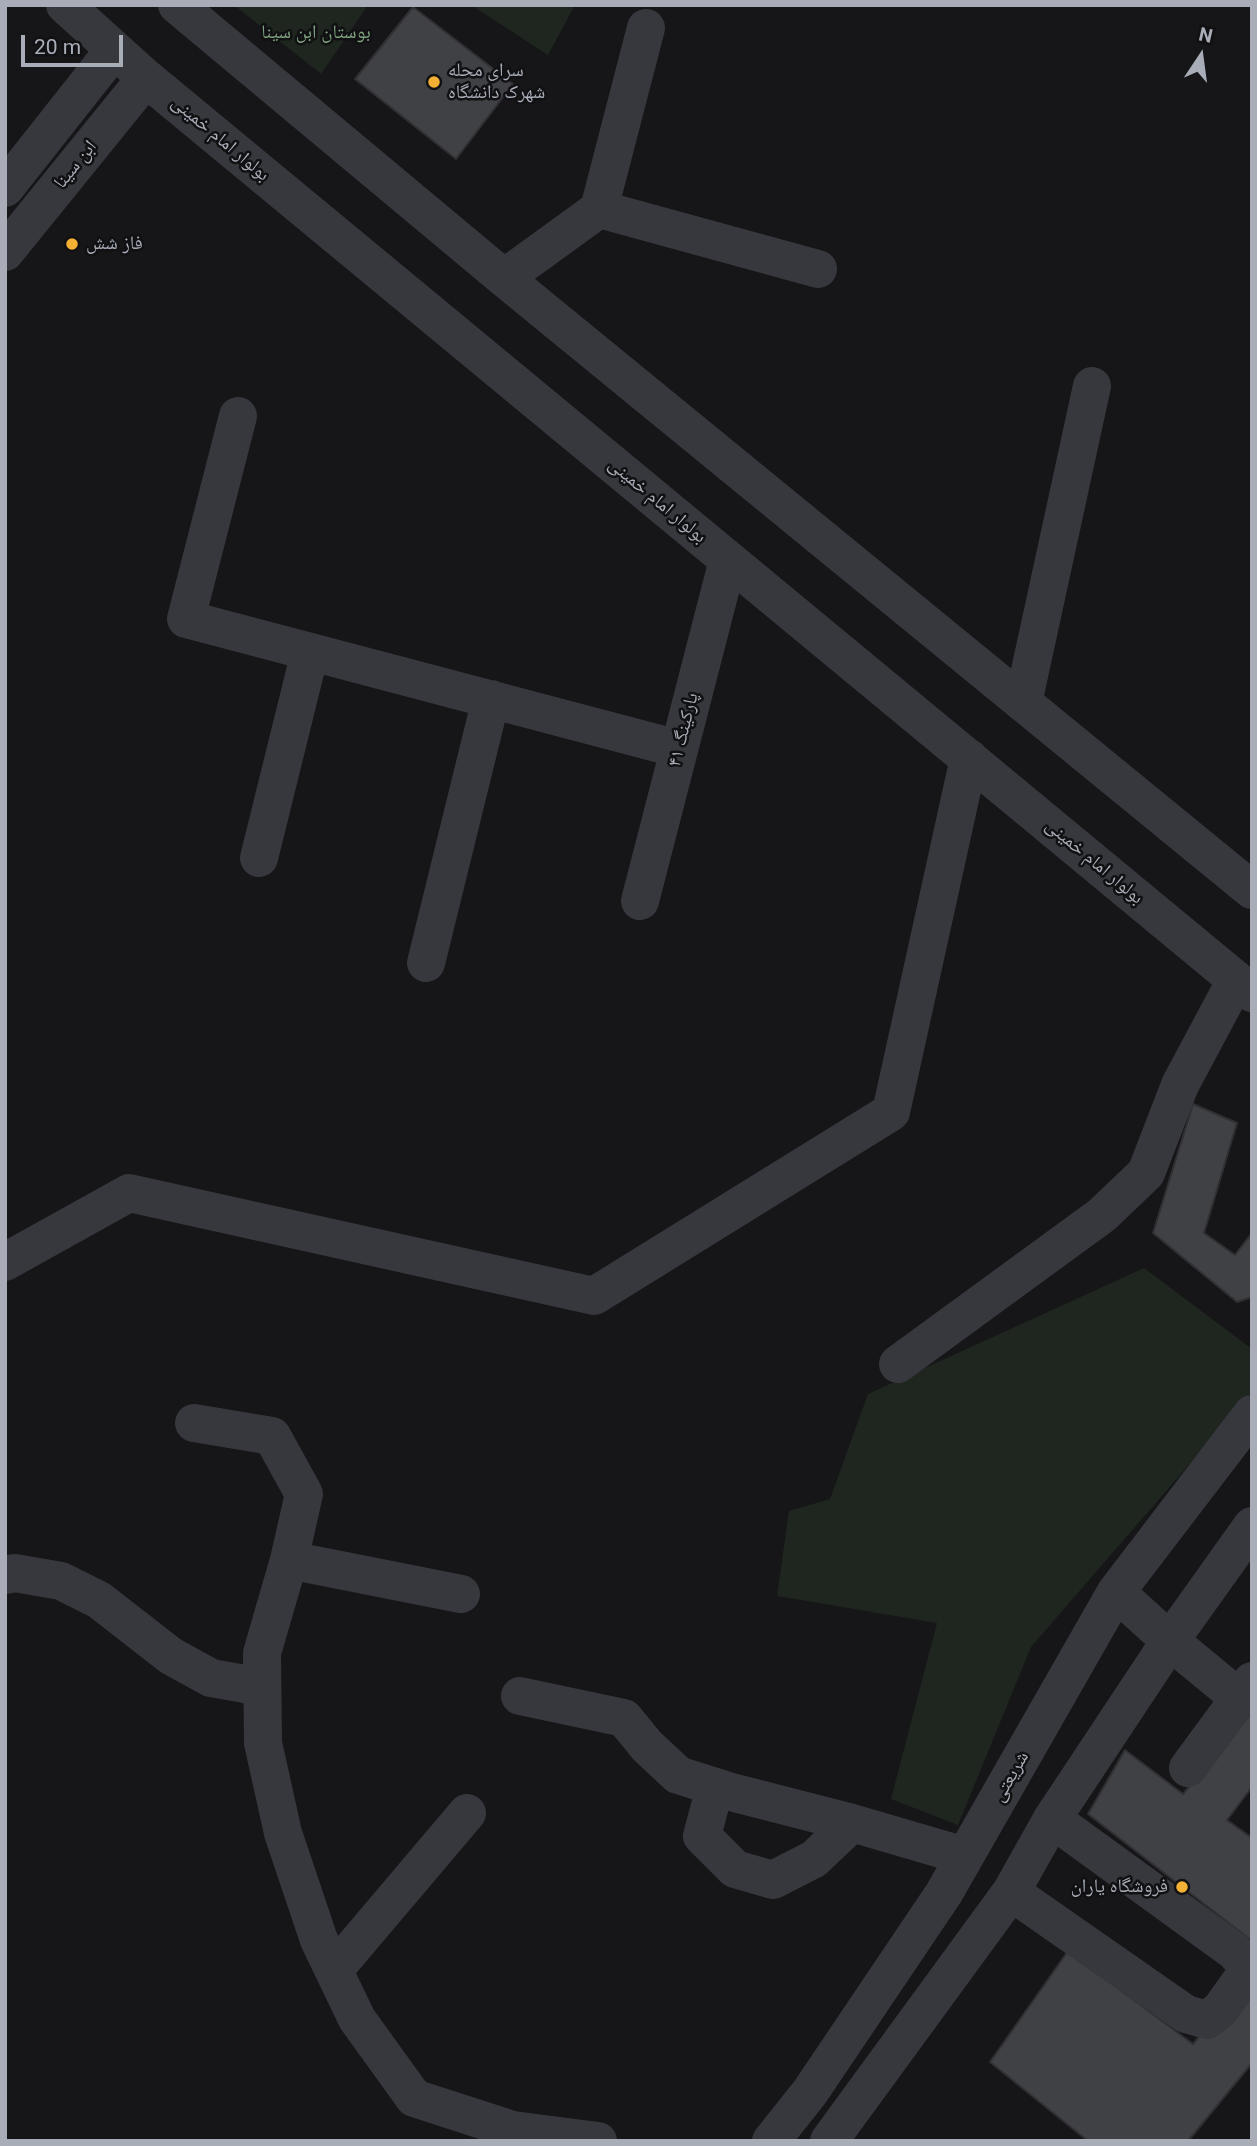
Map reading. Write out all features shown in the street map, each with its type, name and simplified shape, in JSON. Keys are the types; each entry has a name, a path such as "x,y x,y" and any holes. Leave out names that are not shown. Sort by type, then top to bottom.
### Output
{"street":[{"name":"بولوار امام خمینی","path":"65,5 146,78 1244,986"},
{"path":"177,5 503,278 1252,890"},
{"path":"503,278 599,209 646,28"},
{"path":"5,188 114,50"},
{"name":"ابن سینا","path":"5,252 146,78"},
{"path":"599,209 818,269"},
{"path":"1023,703 1092,386"},
{"path":"238,416 186,619 680,749"},
{"name":"پارکینگ ۴۱","path":"640,901 728,560"},
{"path":"259,858 310,652"},
{"path":"426,963 491,699"},
{"path":"5,1262 129,1193 594,1296 891,1112 969,758"},
{"path":"898,1364 1102,1215 1146,1173 1180,1085 1244,986"},
{"name":"شریعتی","path":"771,2141 810,2092 937,1904 1116,1592 1252,1414"},
{"path":"194,1423 272,1436 304,1493 289,1560 262,1653 263,1743 283,1833 319,1940 357,2019 414,2098 513,2130 598,2141"},
{"path":"829,2141 1012,1892 1052,1819 1170,1641 1252,1526"},
{"path":"289,1560 461,1594"},
{"path":"5,1575 15,1573 61,1581 99,1600 171,1656 211,1678 262,1687"},
{"path":"1116,1592 1170,1641 1245,1689 1188,1769"},
{"path":"520,1696 624,1717 647,1745 678,1775 965,1856"},
{"path":"715,1787 702,1836 735,1869 773,1880 814,1859 852,1823"},
{"path":"334,1970 467,1812"},
{"path":"1012,1892 1185,2014 1207,2020 1220,2010 1245,1976 1244,1962 1234,1951 1052,1819"}],"green space":[{"name":"بوستان ابن سینا","path":"234,5 368,5 321,74"},
{"path":"471,5 575,5 548,55"},
{"path":"1144,1268 1252,1349 1252,1392 1031,1647 958,1825 891,1799 937,1623 777,1596 789,1511 830,1499 868,1394"}],"building":[{"name":"سرای محله شهرک دانشگاه","path":"413,7 513,84 456,159 355,79"},
{"path":"1193,1104 1237,1123 1204,1233 1235,1255 1252,1233 1252,1297 1237,1302 1153,1233"},
{"path":"1252,1712 1252,1787 1227,1820 1252,1838 1252,1941 1088,1814 1125,1750 1183,1794"},
{"path":"1068,1951 1193,2044 1252,1972 1252,2063 1188,2141 1088,2141 990,2062"}],"place":[{"name":"سرای محله شهرک دانشگاه","path":"434,82"},
{"name":"فاز شش","path":"72,244"},
{"name":"فروشگاه یاران","path":"1182,1887"}]}
